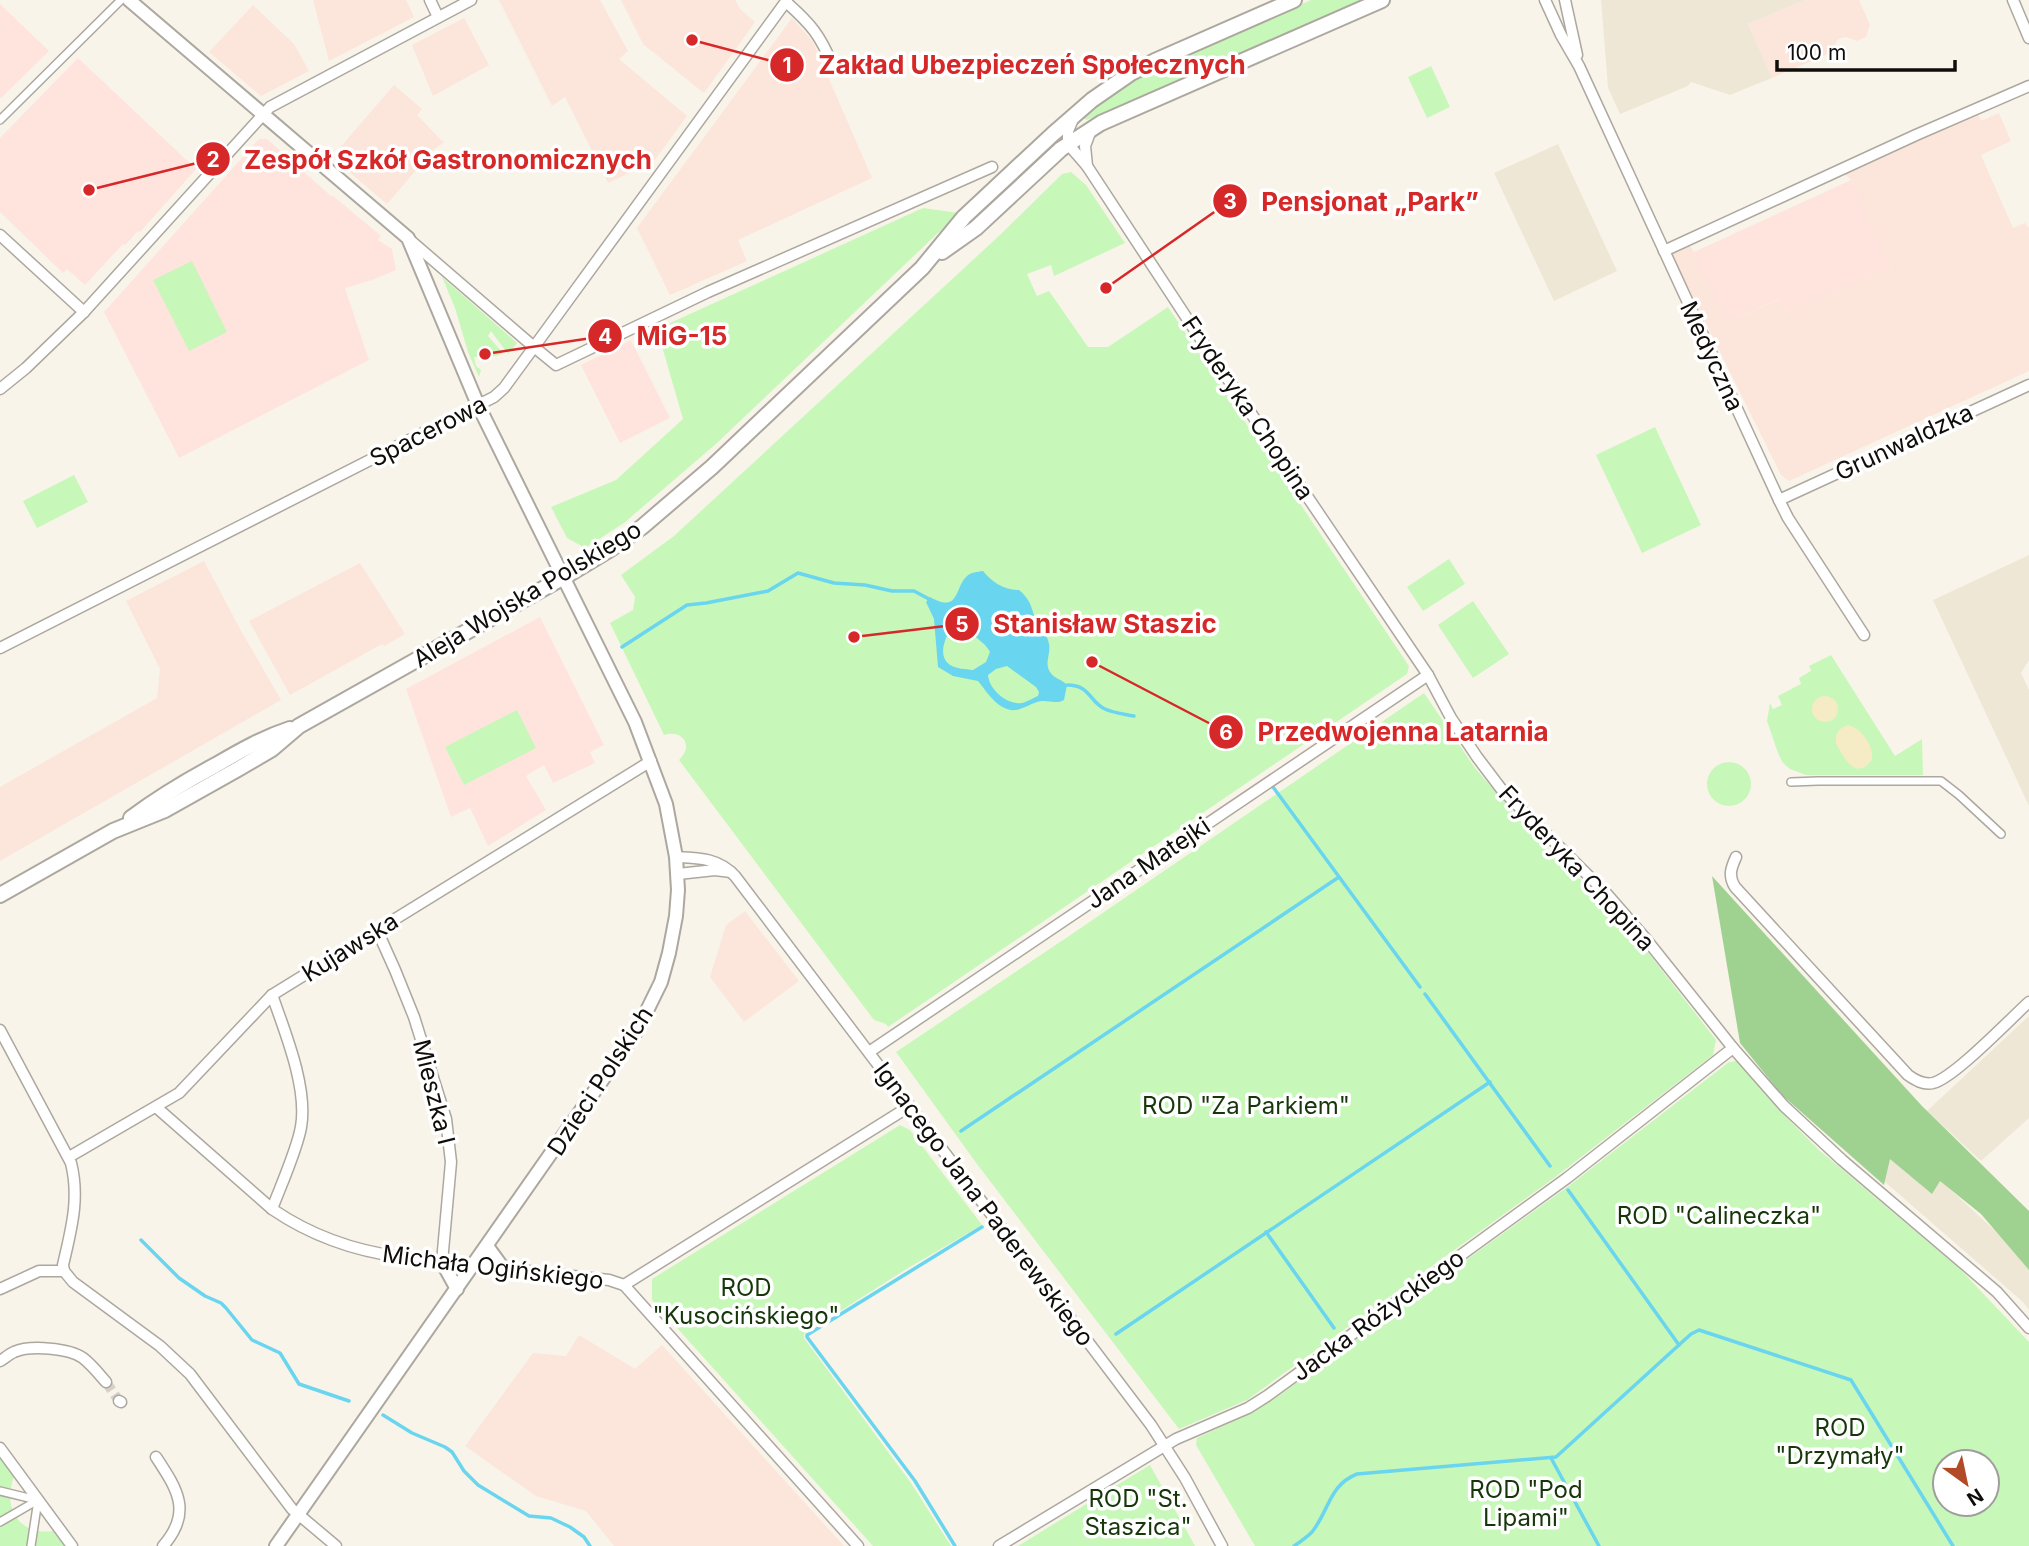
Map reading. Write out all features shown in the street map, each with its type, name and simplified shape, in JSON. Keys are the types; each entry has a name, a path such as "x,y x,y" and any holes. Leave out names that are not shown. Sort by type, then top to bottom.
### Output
{"main road":[{"name":"Aleja Wojska Polskiego","path":"922,268 964,217 1074,114 1101,93 1149,64 1294,0"},
{"name":"Aleja Wojska Polskiego","path":"0,895 113,831 157,798 264,738 299,726 623,541 668,506 922,268 976,228 1068,144 1091,128 1382,0"}],"street":[{"path":"0,120 121,0"},
{"path":"130,0 556,365 708,292 992,167"},
{"path":"430,0 438,17"},
{"path":"0,389 36,359 83,313 262,114 281,100 471,0"},
{"name":"Medyczna","path":"1545,0 1579,66 1788,518 1864,635"},
{"name":"Medyczna","path":"1565,0 1579,66"},
{"path":"2013,0 2029,38"},
{"path":"787,1 822,40 833,66"},
{"name":"Spacerowa","path":"0,648 494,397 504,388 787,1"},
{"path":"1664,251 2029,86"},
{"path":"1068,144 1069,127 1074,114"},
{"path":"1087,166 1085,146 1091,128"},
{"name":"Fryderyka Chopina","path":"1068,144 1087,166 1428,675 1476,757 1502,789 1606,892 1733,1048 1784,1106 1810,1132 1983,1279 2029,1328"},
{"path":"0,235 83,313"},
{"name":"Dzieci Polskich","path":"276,1546 628,1045 648,1012 660,982 670,953 676,916 678,874 670,819 651,761 635,722 478,405 408,238"},
{"name":"Grunwaldzka","path":"1779,500 2029,385"},
{"name":"Jana Matejki","path":"869,1052 1428,675"},
{"name":"Kujawska","path":"69,1157 179,1093 272,995 651,761"},
{"path":"1791,782 1941,781 1959,794 2001,834"},
{"path":"676,857 712,860 732,872"},
{"path":"1736,857 1730,874 1735,887 1908,1075 1916,1080 1927,1084 1942,1080 2029,1002"},
{"path":"678,874 715,870 732,872"},
{"name":"Ignacego Jana Paderewskiego","path":"732,872 1166,1446 1222,1546"},
{"name":"Mieszka I","path":"377,930 414,1017 446,1119 451,1162 442,1262"},
{"path":"272,995 300,1085 303,1114 301,1130 272,1209"},
{"path":"0,1030 69,1157 76,1201 64,1271 73,1282 160,1346 190,1374 297,1515 336,1546"},
{"name":"Jacka Różyckiego","path":"999,1546 1176,1439 1248,1408 1267,1396 1567,1178 1733,1048"},
{"path":"624,1285 910,1106"},
{"name":"Michała Ogińskiego","path":"156,1107 289,1221 365,1252 609,1280 624,1285 858,1546"},
{"path":"487,1246 503,1268"},
{"path":"442,1262 457,1289"},
{"path":"0,1289 39,1271 64,1271"},
{"path":"0,1362 15,1351 67,1351 83,1358 106,1382"},
{"path":"0,1448 72,1546"},
{"path":"156,1457 175,1486 180,1504 173,1533 163,1546"},
{"path":"0,1492 38,1500"},
{"path":"0,1522 38,1500"},
{"path":"31,1546 38,1500"}],"shaded area":[{"path":"313,0 406,0 414,17 329,61"},
{"path":"499,0 600,0 628,51 619,59 687,116 654,161 608,183 565,97 552,106"},
{"path":"621,0 735,0 740,9 755,22 704,93 643,44"},
{"path":"1601,0 1805,0 1748,24 1772,78 1730,95 1691,82 1688,86 1620,114 1608,88"},
{"path":"1805,0 1859,0 1870,25 1866,37 1857,41 1841,38 1837,40 1832,52 1772,78 1748,24"},
{"path":"0,4 49,51 0,99"},
{"path":"253,5 294,44 309,71 261,96 209,52"},
{"path":"464,18 489,65 433,96 412,45"},
{"path":"792,18 813,42 872,178 738,240 747,261 670,295 637,228"},
{"path":"78,58 196,169 140,232 123,244 85,285 67,269 63,273 0,212 0,138"},
{"path":"394,85 422,109 417,115 445,142 434,149 387,204 332,157"},
{"path":"1976,109 1981,121 1999,113 2011,141 1981,155 2013,228 2025,223 2029,228 2029,371 1789,481 1781,475 1669,249 1687,241 1727,322 1781,299 1786,311 1890,269 1851,180 1841,170"},
{"path":"259,139 267,139 381,236 378,240 392,249 396,270 345,288 369,360 179,458 104,312"},
{"path":"1558,144 1617,271 1554,301 1494,173"},
{"path":"1851,180 1890,269 1786,311 1780,299 1727,322 1694,252"},
{"path":"631,340 670,418 620,443 581,365"},
{"path":"2029,555 2029,660 2021,673 2029,690 2029,806 1933,600"},
{"path":"204,561 281,700 0,861 0,787 157,698 160,669 126,601"},
{"path":"360,563 405,634 290,695 249,621"},
{"path":"540,617 604,745 590,752 595,763 553,783 544,765 526,776 546,810 488,846 470,808 451,817 406,689"},
{"path":"745,911 799,981 744,1022 710,977 726,925"},
{"path":"2029,1016 2029,1118 1981,1161 1927,1111"},
{"path":"1895,1151 1918,1160 2029,1262 2029,1310 1877,1175"},
{"path":"579,1335 635,1369 662,1345 844,1546 614,1546 586,1511 536,1496 465,1446 533,1353 566,1356"}],"green space":[{"path":"1311,0 1367,0 1087,120 1083,118 1101,102 1145,74"},
{"path":"1431,66 1450,107 1427,118 1408,77"},
{"path":"1071,172 1086,185 1125,243 1054,276 1051,265 1027,274 1037,296 1049,291 1088,347 1108,347 1168,307 1409,666 1407,674 888,1027 874,1020 679,760 686,749 684,740 676,734 664,735 610,623 633,610 635,597 621,575 674,536 1001,234 1062,174"},
{"path":"923,208 959,213 717,443 624,523 585,548 567,538 551,507 616,480 683,419 657,329"},
{"path":"192,261 227,332 189,351 153,280"},
{"path":"442,277 517,343 508,354 491,331 488,336 503,353 474,357 476,366 481,370 479,377 468,352 455,308"},
{"path":"1655,427 1701,525 1642,553 1596,455"},
{"path":"74,475 88,502 37,528 23,501"},
{"path":"1449,559 1465,584 1423,611 1407,587"},
{"path":"1473,601 1509,654 1473,678 1438,625"},
{"path":"1831,655 1895,756 1922,739 1923,775 1806,775 1783,763 1767,721 1770,703 1773,709 1782,705 1778,696 1801,684 1799,678 1811,671 1809,666"},
{"name":"ROD \"Za Parkiem\"","path":"1424,693 1475,768 1544,848 1601,897 1650,955 1716,1040 1713,1055 1554,1178 1247,1400 1179,1429 977,1164 896,1052"},
{"path":"517,710 536,748 464,785 445,747"},
{"path":"1729,762 1744,769 1751,784 1744,799 1729,806 1714,799 1707,784 1714,769"},
{"path":"1712,876 1922,1106 2029,1211 2029,1270 1981,1214 1940,1181 1932,1194 1890,1159 1884,1185 1782,1095 1740,1043"},
{"path":"1737,1061 1819,1150 1959,1268 2029,1342 2029,1546 1255,1546 1196,1445 1197,1438 1249,1414 1277,1397 1570,1185 1729,1062"},
{"name":"ROD \"Kusocińskiego\"","path":"900,1125 910,1130 982,1225 804,1334 804,1338 911,1483 951,1546 873,1546 652,1300 652,1279"},
{"path":"0,1457 14,1477 10,1499 16,1517 31,1529 53,1531 65,1546 0,1546"},
{"name":"ROD \"St. Staszica\"","path":"1150,1465 1195,1546 1018,1546"}],"sand":[{"path":"1825,696 1834,700 1838,709 1834,718 1825,722 1816,718 1812,709 1816,700"},
{"path":"1848,725 1862,734 1869,743 1872,760 1866,766 1851,766 1836,744 1838,732"}],"water":[{"path":"983,571 999,585 1019,590 1027,599 1048,641 1050,672 1067,685 1064,700 1040,701 1010,710 994,700 978,681 953,676 938,667 934,619 926,602 930,597 947,603 951,601 967,576","holes":["953,627 962,627 985,646 990,652 986,662 973,670 955,667 946,661 944,646","1007,666 1036,687 1038,696 1016,703 999,695 991,686 988,675"]}],"waterway":[{"path":"622,647 687,605 768,591 798,573 834,583 865,585 892,591 914,591 929,599"},
{"path":"1067,685 1081,688 1105,709 1134,716"},
{"path":"1273,787 1420,987"},
{"path":"961,1131 1339,877"},
{"path":"1425,994 1550,1166"},
{"path":"1116,1334 1490,1082"},
{"path":"1568,1190 1679,1345"},
{"path":"955,1546 915,1481 807,1335 982,1227"},
{"path":"1266,1232 1334,1328"},
{"path":"141,1240 179,1278 205,1296 221,1303 252,1340 280,1353 299,1384 349,1401"},
{"path":"1294,1546 1312,1532 1341,1485 1357,1474 1556,1457 1691,1334 1699,1330 1851,1380 1953,1546"},
{"path":"383,1415 412,1433 452,1452 464,1471 478,1485 529,1516 551,1518 570,1527 584,1537 590,1546"},
{"path":"1551,1458 1599,1546"}],"tunnel":[{"path":"106,1382 119,1401"}],"place":[{"name":"Zakład Ubezpieczeń Społecznych","path":"692,40"},
{"name":"Zespół Szkół Gastronomicznych","path":"89,190"},
{"name":"Pensjonat „Park”","path":"1106,288"},
{"name":"MiG-15","path":"485,354"},
{"name":"Stanisław Staszic","path":"854,637"},
{"name":"Przedwojenna Latarnia","path":"1092,662"}],"park label":[{"name":"ROD \"Calineczka\"","path":"1719,1215"},
{"name":"ROD \"Drzymały\"","path":"1840,1441"},
{"name":"ROD \"Pod Lipami\"","path":"1526,1503"}]}
